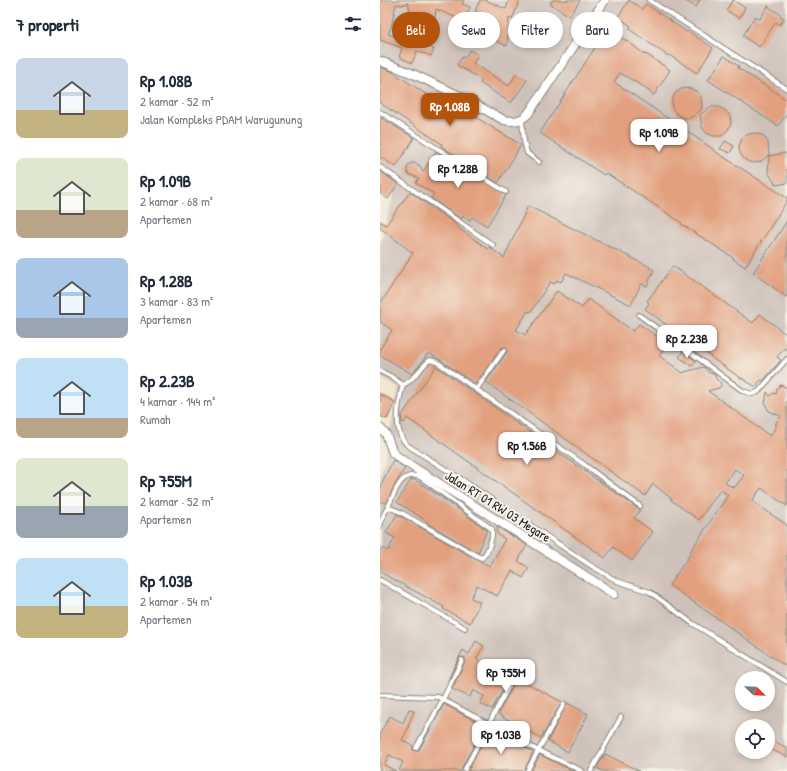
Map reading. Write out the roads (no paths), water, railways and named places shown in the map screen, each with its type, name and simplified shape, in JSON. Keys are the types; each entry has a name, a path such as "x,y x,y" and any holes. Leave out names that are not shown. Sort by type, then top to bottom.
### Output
{"street":[{"path":"380,61 451,92 504,120 522,120 528,114 605,0"},
{"name":"Jalan RT 01 RW 03 Megare","path":"380,428 386,434 393,453 402,460 614,594"}],"lane":[{"path":"650,0 787,89"},
{"path":"380,112 506,192"},
{"path":"522,120 527,153 539,162"},
{"path":"380,167 493,245"},
{"path":"639,315 743,391 752,394 758,392 787,359"},
{"path":"476,390 504,350"},
{"path":"640,506 585,465 437,362 430,360 413,379 403,385 400,396 398,429 402,440 407,446 464,481 590,565 617,581 650,592 692,623 787,682"},
{"path":"380,371 403,385"},
{"path":"380,526 382,513 388,507 396,490 405,477 412,474 420,477 486,524 492,529 492,540 482,558 400,512 388,507"},
{"path":"380,580 465,628"},
{"path":"416,748 443,699 462,660"},
{"path":"465,769 512,680"},
{"path":"380,695 432,696 443,699 537,750 582,771"},
{"path":"526,771 564,704"},
{"path":"591,771 621,717"}]}
